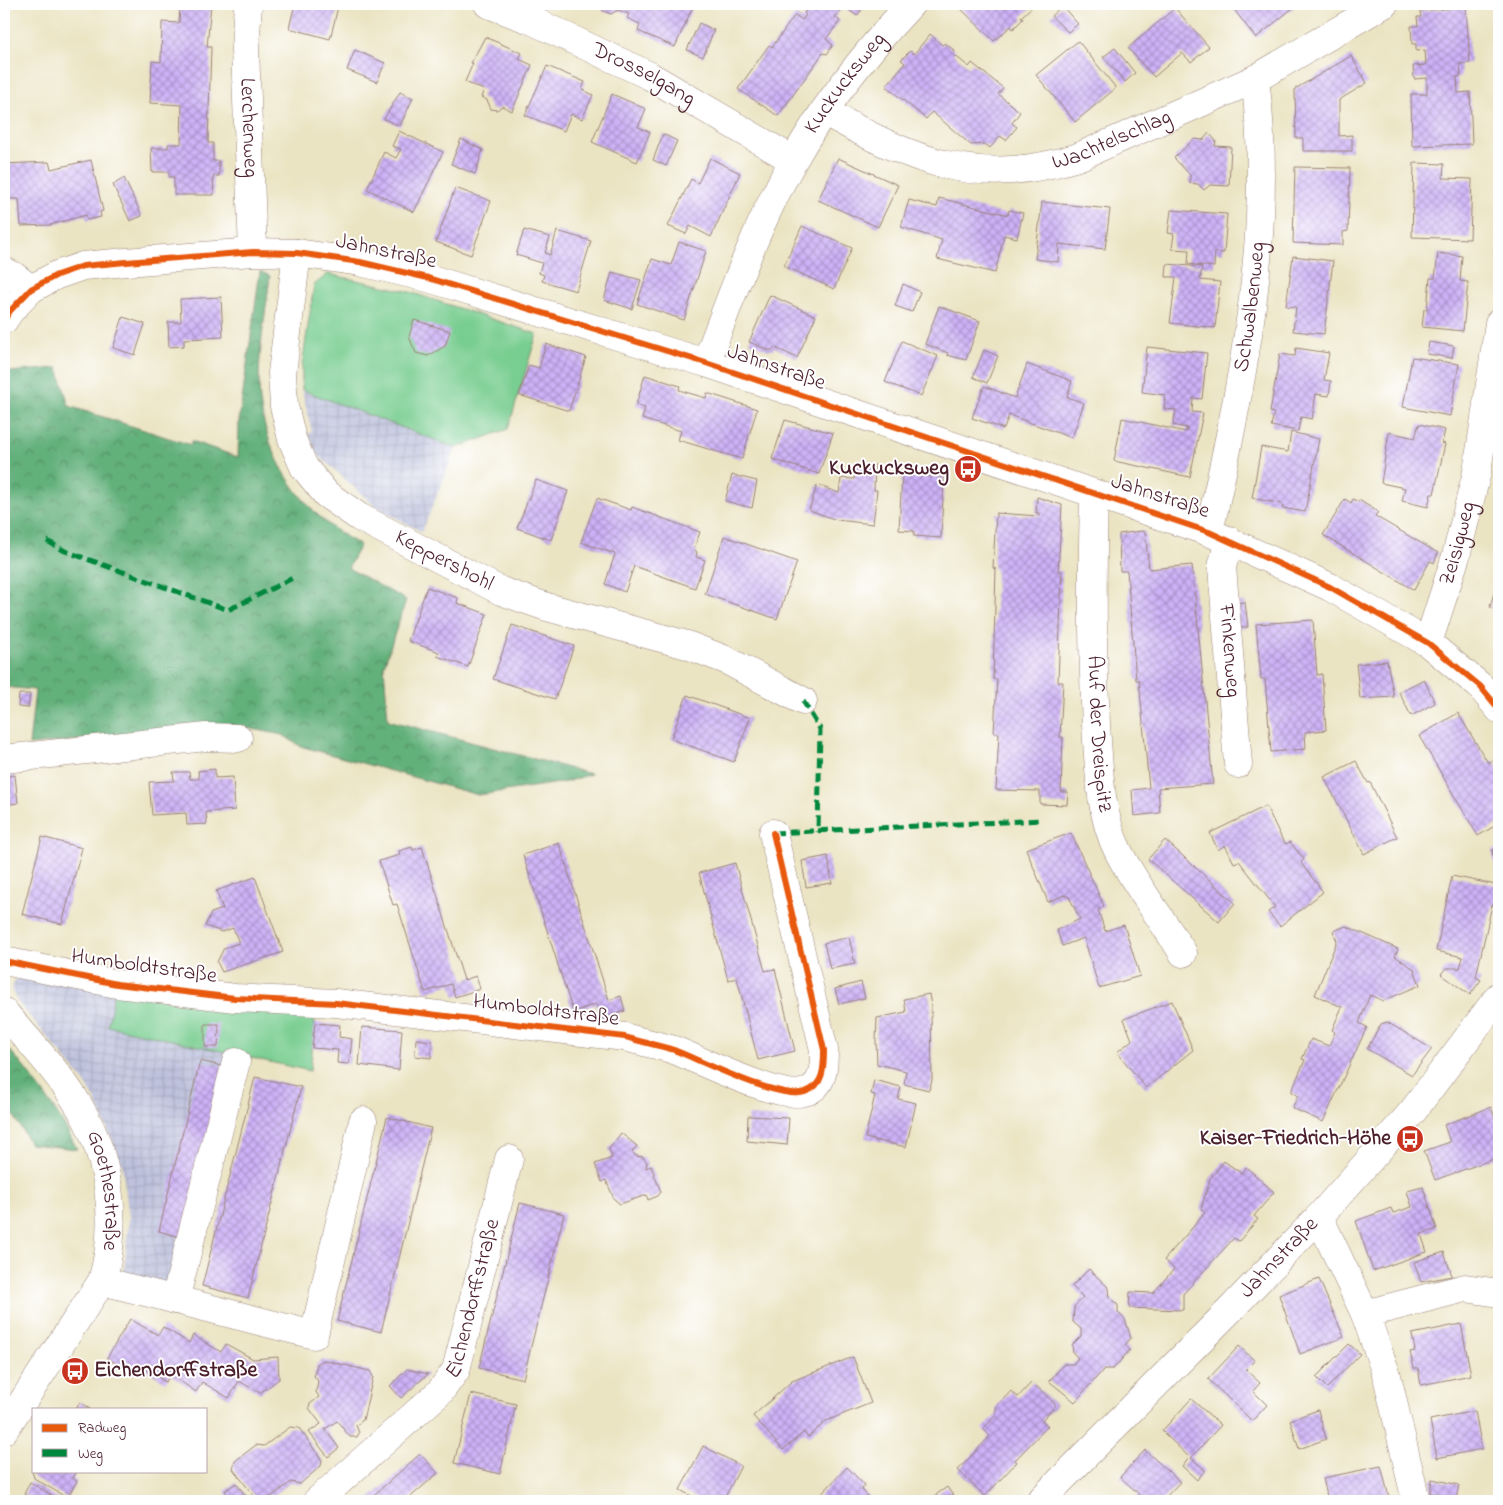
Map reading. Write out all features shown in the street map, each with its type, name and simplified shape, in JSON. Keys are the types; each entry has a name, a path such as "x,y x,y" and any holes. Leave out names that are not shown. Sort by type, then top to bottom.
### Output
{"street":[{"name":"Lerchenweg","path":"248,4 245,49 254,252"},
{"name":"Drosselgang","path":"488,4 533,21 650,76 793,160"},
{"name":"Kuckucksweg","path":"706,363 742,265 793,160 853,70 911,4"},
{"name":"Wachtelschlag","path":"824,111 879,142 927,161 958,168 1019,171 1049,166 1078,158 1255,79 1384,4"},
{"name":"Schwalbenweg","path":"1219,536 1236,411 1250,329 1259,241 1261,152 1260,114 1255,79"},
{"name":"Jahnstraße","path":"4,320 10,310 31,289 57,274 83,266 254,252 297,253 360,262 428,278 706,363 1219,536 1330,587 1490,681 1499,709"},
{"name":"Keppershohl","path":"297,253 282,373 284,406 292,440 304,466 326,494 359,517 501,592 547,607 687,645 726,660 803,701"},
{"path":"4,271 31,289"},
{"name":"Zeisigweg","path":"1428,643 1456,556 1488,474 1499,323"},
{"name":"Auf der Dreispitz","path":"1094,494 1091,600 1092,657 1099,766 1106,815 1118,850 1183,953"},
{"name":"Finkenweg","path":"1219,536 1238,764"},
{"path":"4,759 206,737 238,738"},
{"name":"Humboldtstraße","path":"4,961 117,984 235,998 336,1003 625,1038 672,1050 765,1087 790,1094 804,1092 817,1085 824,1070 824,1050 773,833"},
{"name":"Jahnstraße","path":"1040,1501 1229,1311 1319,1217 1413,1111 1499,996"},
{"name":"Goethestraße","path":"4,1012 75,1099 98,1144 108,1186 112,1230 108,1259 102,1281 4,1430"},
{"path":"176,1300 236,1062"},
{"path":"102,1281 314,1334 363,1121"},
{"name":"Eichendorffstraße","path":"317,1501 440,1392 456,1370 509,1158"},
{"path":"1319,1217 1366,1314 1387,1376 1416,1501"},
{"path":"1366,1314 1465,1288 1499,1293"}],"shaded area":[{"path":"302,390 456,448 422,532 375,506 318,455 307,434 312,432"},
{"path":"27,975 114,993 108,1026 230,1053 171,1290 124,1274 129,1217 122,1165 95,1099 83,1080 17,1001 11,989 16,979"}],"green space":[{"path":"260,271 270,276 260,356 259,382 261,407 266,432 275,455 287,477 302,498 319,516 339,532 360,545 348,568 406,600 384,666 388,720 591,774 566,782 478,795 300,746 283,735 232,725 29,745 35,690 4,687 4,391 8,372 58,368 69,406 191,445 191,441 238,457 239,421"},
{"path":"328,274 407,291 537,334 508,429 456,448 302,390 302,366 314,285"},
{"path":"114,993 313,1015 315,1023 310,1071 108,1026"},
{"path":"4,1043 44,1094 77,1149 30,1144 4,1098"}],"building":[{"path":"175,4 211,4 207,47 211,47 208,143 213,143 213,161 219,161 219,176 213,176 214,195 174,195 174,177 169,177 169,172 152,172 151,148 168,148 168,144 181,144 182,105 150,103 152,61 161,62 162,22 179,23 180,5"},
{"path":"295,4 335,4 338,7 330,39 289,28"},
{"path":"591,4 694,4 675,47 638,31 640,24 627,18 629,14 618,10 611,14 603,11 600,5 597,7"},
{"path":"811,4 866,4 857,16 843,6 835,17 840,21 826,39 833,45 827,54 823,53 778,116 738,89 769,45 772,47 795,15 802,20 806,15 804,13"},
{"path":"956,4 1035,4 1021,17 1023,19 1013,29 1011,26 994,41"},
{"path":"1236,4 1291,4 1294,7 1256,38 1232,7"},
{"path":"1062,6 1078,24 1068,32 1051,16"},
{"path":"1466,7 1470,63 1460,64 1461,76 1457,77 1458,93 1470,92 1472,144 1412,146 1411,94 1427,94 1427,78 1414,79 1413,66 1426,65 1425,50 1416,51 1416,44 1412,44 1411,26 1418,26 1417,17 1421,17 1420,11"},
{"path":"1175,8 1209,47 1191,62 1182,53 1154,77 1128,48"},
{"path":"699,23 714,30 703,57 687,50"},
{"path":"930,34 942,45 945,43 955,51 953,54 969,67 972,63 1003,88 998,94 1020,112 1012,123 1017,127 1006,140 1000,136 990,148 985,144 971,145 932,112 926,119 886,86 905,63 901,60 910,51 914,54"},
{"path":"485,37 522,53 519,59 532,65 512,111 502,106 497,110 491,109 487,100 481,97 484,90 465,82 473,63 471,63"},
{"path":"1078,41 1116,88 1075,122 1036,75"},
{"path":"1115,48 1135,73 1125,82 1103,57"},
{"path":"355,50 385,63 377,82 347,70"},
{"path":"1351,56 1367,83 1339,100 1339,136 1352,135 1352,151 1303,151 1303,138 1296,138 1295,89"},
{"path":"547,66 585,82 582,89 593,95 582,119 571,114 564,131 525,115"},
{"path":"400,92 413,98 400,126 384,119"},
{"path":"612,94 646,109 638,127 650,132 637,162 592,142"},
{"path":"399,131 443,152 414,212 367,189 384,152 396,158 401,149 392,146"},
{"path":"1209,133 1216,141 1215,146 1231,147 1229,186 1210,185 1204,190 1198,184 1190,183 1190,175 1174,158 1194,139 1203,140"},
{"path":"663,134 677,141 666,166 653,160"},
{"path":"461,139 483,150 475,174 451,164"},
{"path":"710,158 740,173 711,237 690,226 686,234 668,226 691,179 698,183"},
{"path":"838,158 898,185 878,227 818,200"},
{"path":"91,160 103,211 100,212 101,217 87,220 86,215 50,225 21,226 19,199 5,199 4,164 49,162 51,169"},
{"path":"1414,163 1444,164 1443,178 1472,179 1470,239 1412,237"},
{"path":"1295,167 1350,168 1348,231 1343,232 1343,245 1293,243"},
{"path":"124,178 142,216 130,221 113,185"},
{"path":"455,188 491,201 471,255 436,242"},
{"path":"939,198 1008,215 1009,210 1023,213 1017,238 1004,235 995,273 937,259 942,240 901,227 909,200 937,207"},
{"path":"1042,202 1110,209 1105,249 1059,244 1058,262 1035,259"},
{"path":"1171,210 1227,214 1224,253 1215,252 1214,267 1188,264 1189,250 1172,249 1174,234 1168,233"},
{"path":"802,226 852,248 834,289 784,266"},
{"path":"524,230 550,237 545,253 550,255 557,231 591,241 576,291 542,281 544,275 539,273 542,263 516,255"},
{"path":"679,242 706,251 684,320 637,304 652,259 671,265"},
{"path":"1438,253 1462,256 1460,281 1468,282 1463,331 1422,327 1424,309 1427,309 1430,278 1435,278"},
{"path":"1293,256 1333,261 1324,334 1293,331 1296,307 1286,306"},
{"path":"1167,264 1202,267 1200,280 1220,282 1215,328 1170,323 1176,277 1166,277"},
{"path":"612,272 641,280 632,309 604,300"},
{"path":"903,284 920,292 912,312 895,306"},
{"path":"770,295 816,316 797,358 774,347 773,350 768,350 749,342"},
{"path":"221,297 223,337 184,339 184,346 169,347 168,322 181,322 180,299"},
{"path":"939,306 980,321 966,360 947,355 948,353 925,344"},
{"path":"123,317 145,324 135,355 113,348"},
{"path":"414,320 450,331 445,346 428,356 416,353 409,337"},
{"path":"902,341 938,356 921,396 885,382"},
{"path":"1429,342 1454,346 1452,358 1427,354"},
{"path":"546,344 586,357 569,411 519,395 529,365 539,368"},
{"path":"1147,347 1207,353 1202,399 1193,398 1192,412 1203,413 1190,477 1114,461 1122,418 1186,432 1187,428 1173,425 1176,410 1164,409 1165,395 1142,392"},
{"path":"1296,348 1329,353 1324,380 1331,381 1329,396 1316,394 1312,419 1301,417 1298,431 1271,426 1274,413 1270,412 1280,354 1295,356"},
{"path":"984,350 998,356 987,383 973,377"},
{"path":"1412,357 1459,364 1450,416 1403,407"},
{"path":"1027,364 1072,381 1067,397 1084,403 1072,438 1009,415 1004,429 972,418 984,386 1015,398"},
{"path":"645,375 680,386 679,390 692,394 706,398 707,393 757,409 742,459 678,440 681,431 642,419 645,408 636,405"},
{"path":"785,420 833,433 819,474 772,459"},
{"path":"1419,424 1445,430 1442,443 1445,444 1434,494 1431,494 1428,507 1402,501 1405,488 1381,483 1389,432 1415,438"},
{"path":"1291,432 1319,439 1305,512 1282,508 1283,504 1252,498 1261,447 1288,452"},
{"path":"856,464 875,465 874,490 877,490 873,524 837,520 809,510 817,485 839,493 841,478 854,479"},
{"path":"732,475 757,481 752,508 725,501"},
{"path":"902,475 944,477 941,538 914,536 914,531 899,530"},
{"path":"536,480 568,491 551,540 517,528"},
{"path":"1037,497 1062,505 1058,571 1062,571 1058,682 1063,682 1060,737 1063,737 1061,792 1068,792 1067,805 1040,804 1040,791 996,790 999,733 994,733 997,679 993,679 996,569 993,568 996,513 1039,516 1039,513 1036,513"},
{"path":"597,498 631,510 632,507 700,532 694,549 697,552 696,557 705,560 695,588 634,566 625,592 605,584 615,554 581,542"},
{"path":"1345,499 1351,503 1353,499 1358,502 1359,500 1378,512 1375,516 1438,553 1434,563 1430,561 1414,590 1323,535"},
{"path":"1145,532 1149,569 1192,565 1213,784 1158,788 1160,813 1134,816 1132,790 1149,788 1139,680 1136,680 1127,571 1120,571 1119,534"},
{"path":"724,536 797,562 777,619 705,594"},
{"path":"1499,575 1499,610 1490,607"},
{"path":"427,587 458,598 457,603 487,614 468,667 437,656 439,652 408,641"},
{"path":"1245,602 1248,627 1235,628 1233,603"},
{"path":"1313,620 1317,675 1322,674 1326,730 1305,732 1306,749 1271,752 1265,679 1261,679 1256,624"},
{"path":"512,625 574,646 555,699 493,679"},
{"path":"1387,661 1394,697 1360,699 1356,664"},
{"path":"1424,679 1435,703 1411,716 1399,692"},
{"path":"19,694 30,694 28,708 18,707"},
{"path":"687,695 750,718 734,762 671,739"},
{"path":"1458,713 1488,763 1493,760 1499,771 1499,827 1498,824 1478,836 1419,736"},
{"path":"1356,761 1368,783 1370,782 1397,837 1364,854 1324,777"},
{"path":"215,769 215,778 233,777 235,810 206,812 207,824 187,825 186,813 152,815 149,782 174,781 173,772 189,772 190,779 199,779 198,771"},
{"path":"15,775 18,803 4,805 4,777"},
{"path":"1266,806 1282,839 1286,844 1290,842 1304,859 1301,863 1323,892 1280,926 1268,912 1275,907 1239,861 1234,863 1225,845 1218,850 1210,833"},
{"path":"1071,833 1104,906 1098,910 1105,931 1124,925 1140,976 1099,988 1084,938 1062,946 1057,930 1080,919 1069,897 1064,895 1048,902 1026,849"},
{"path":"42,837 82,848 62,924 22,914"},
{"path":"1165,840 1235,903 1219,922 1148,859"},
{"path":"559,843 609,1000 621,996 625,1011 601,1019 596,1004 573,1012 523,855"},
{"path":"412,847 413,850 422,847 464,980 476,976 480,989 455,997 451,984 425,992 397,904 393,905 379,861 400,855 399,851"},
{"path":"1499,849 1499,906 1492,905 1476,977 1481,980 1470,995 1441,974 1446,968 1460,968 1463,957 1436,951 1452,876 1496,885 1498,880 1492,850"},
{"path":"828,856 832,883 806,887 802,861"},
{"path":"735,863 765,971 775,969 795,1051 758,1060 737,978 728,980 699,873"},
{"path":"255,877 283,952 222,972 217,962 224,948 239,943 233,928 222,932 205,926 211,913 223,909 216,891"},
{"path":"1346,926 1398,949 1395,956 1414,969 1420,985 1383,1001 1370,995 1359,1023 1367,1027 1323,1122 1292,1108 1298,1096 1291,1092 1305,1060 1302,1059 1311,1039 1329,1046 1335,1032 1332,1030 1342,1007 1315,995 1337,941 1333,931"},
{"path":"849,937 855,964 830,969 824,943"},
{"path":"861,982 865,998 839,1004 835,989"},
{"path":"929,994 931,1006 932,1080 929,1090 904,1084 906,1071 877,1064 876,1041 877,1018 906,1012 904,999"},
{"path":"1172,1001 1193,1050 1146,1088 1117,1052 1132,1040 1124,1019"},
{"path":"1387,1022 1432,1049 1412,1075 1367,1049 1381,1024"},
{"path":"315,1023 340,1025 339,1037 352,1039 349,1064 337,1063 338,1050 312,1048"},
{"path":"205,1024 219,1024 218,1047 205,1047"},
{"path":"362,1027 402,1030 399,1070 359,1065"},
{"path":"416,1039 432,1041 431,1058 415,1056"},
{"path":"200,1061 226,1067 183,1238 159,1231"},
{"path":"255,1077 301,1087 248,1298 202,1286"},
{"path":"874,1080 901,1087 898,1099 916,1103 906,1147 865,1138 875,1095 871,1094"},
{"path":"1491,1107 1499,1129 1499,1157 1435,1180 1424,1151 1450,1142 1444,1125"},
{"path":"748,1116 789,1118 787,1145 747,1141"},
{"path":"387,1117 431,1128 381,1332 337,1321"},
{"path":"621,1133 637,1146 632,1152 636,1156 643,1157 647,1163 646,1168 651,1166 661,1192 658,1196 648,1200 647,1195 620,1204 614,1199 606,1180 602,1182 595,1164 612,1158 609,1149"},
{"path":"1224,1161 1241,1173 1246,1167 1274,1192 1254,1216 1258,1219 1239,1241 1234,1238 1183,1294 1183,1310 1129,1308 1130,1292 1153,1293 1174,1269 1164,1260 1205,1213 1201,1209 1210,1179"},
{"path":"1423,1187 1437,1229 1421,1234 1427,1252 1373,1271 1356,1221 1391,1208 1393,1213 1412,1207 1407,1191"},
{"path":"520,1203 564,1214 523,1379 479,1368"},
{"path":"1444,1252 1452,1276 1421,1282 1414,1262"},
{"path":"1089,1269 1109,1288 1110,1298 1118,1305 1118,1313 1125,1319 1131,1338 1125,1345 1130,1350 1113,1369 1104,1369 1075,1402 1049,1381 1064,1364 1073,1364 1078,1358 1073,1353 1072,1345 1081,1336 1081,1329 1073,1322 1074,1307 1083,1297 1072,1286"},
{"path":"1319,1279 1344,1337 1300,1354 1279,1295"},
{"path":"130,1319 158,1335 163,1327 189,1343 193,1335 221,1352 226,1344 253,1359 278,1357 279,1379 260,1393 239,1381 229,1398 202,1382 196,1392 170,1374 166,1382 139,1366 134,1374 107,1358"},
{"path":"1461,1324 1471,1375 1421,1385 1418,1368 1414,1368 1410,1352 1415,1351 1412,1334"},
{"path":"1349,1344 1360,1354 1327,1388 1316,1377"},
{"path":"1239,1346 1255,1361 1246,1370 1260,1383 1253,1391 1267,1405 1252,1421 1208,1379"},
{"path":"853,1357 871,1403 826,1421 808,1437 804,1432 783,1450 753,1416 792,1381"},
{"path":"323,1360 370,1371 373,1377 363,1420 356,1425 359,1433 357,1437 350,1437 337,1421 325,1429 339,1448 328,1457 309,1432 321,1424 309,1408 310,1404 319,1397 316,1392 318,1381 314,1376 317,1364"},
{"path":"407,1369 428,1374 401,1398 390,1386"},
{"path":"1032,1382 1056,1405 1042,1420 1048,1426 1015,1460 1017,1462 985,1496 958,1470 990,1436 983,1429 996,1415 996,1407 1011,1391 1018,1397"},
{"path":"471,1394 516,1404 500,1474 454,1463"},
{"path":"1191,1399 1221,1425 1191,1458 1205,1470 1197,1480 1182,1466 1189,1457 1162,1431"},
{"path":"80,1402 89,1408 77,1408"},
{"path":"1318,1410 1326,1439 1299,1449 1290,1420"},
{"path":"1475,1411 1482,1449 1437,1458 1430,1420"},
{"path":"290,1427 299,1428 322,1460 321,1466 300,1484 291,1482 266,1501 257,1500 233,1469 235,1461 256,1445 264,1446"},
{"path":"703,1446 741,1466 723,1501 701,1501 680,1490"},
{"path":"1145,1450 1180,1482 1162,1501 1133,1501 1139,1494 1120,1477"},
{"path":"420,1454 438,1473 406,1501 367,1501"},
{"path":"1381,1466 1390,1501 1328,1501 1323,1478"},
{"path":"847,1467 864,1485 861,1489 873,1501 815,1501"},
{"path":"32,1472 76,1472 73,1478 77,1481 67,1498 34,1478"},
{"path":"1432,1479 1459,1485 1456,1499 1430,1493"},
{"path":"30,1482 61,1501 36,1501 24,1494"},
{"path":"236,1483 250,1501 219,1501 228,1495 225,1491"},
{"path":"947,1487 957,1501 927,1501"}],"marked path":[{"path":"47,541 65,551 228,610 293,578"},
{"path":"803,701 820,729 818,832"},
{"path":"773,833 1042,820"}],"cycle path":[{"path":"4,320 31,289 57,275 83,266 253,252 297,253 360,262 428,278 706,363 1209,532 1330,587 1428,643 1480,686 1499,709"},
{"path":"4,961 117,984 235,998 336,1003 625,1037 674,1050 740,1078 778,1091 805,1092 816,1085 822,1075 824,1050 773,833"}],"place":[{"name":"Kuckucksweg","path":"968,469"},
{"name":"Kaiser-Friedrich-Höhe","path":"1410,1139"},
{"name":"Eichendorffstraße","path":"75,1371"}]}
